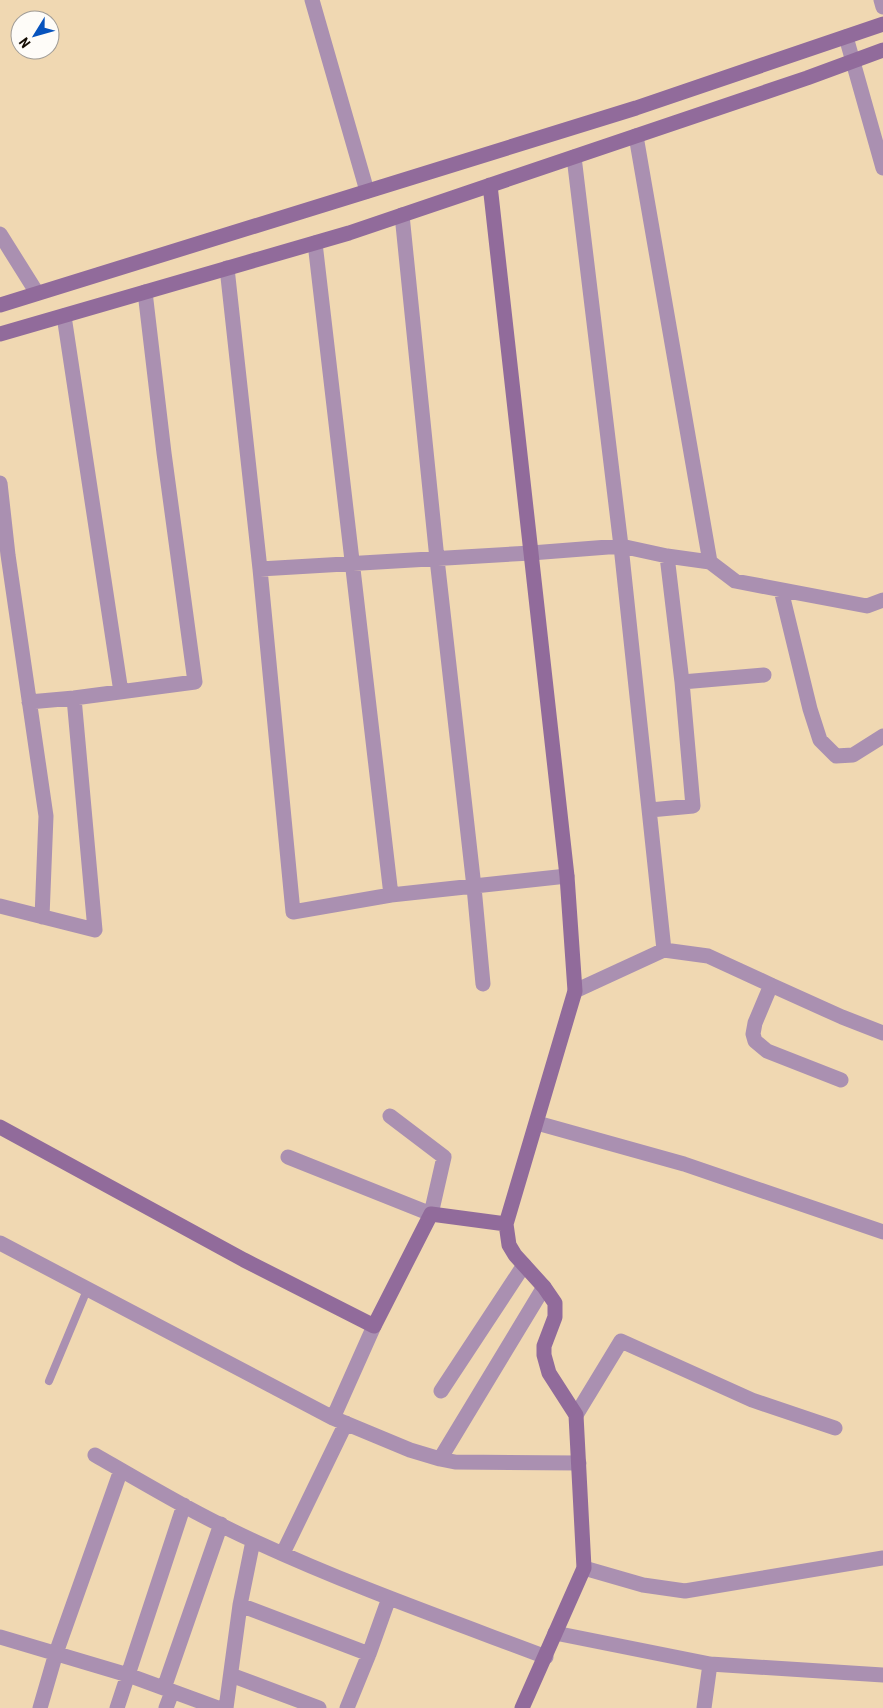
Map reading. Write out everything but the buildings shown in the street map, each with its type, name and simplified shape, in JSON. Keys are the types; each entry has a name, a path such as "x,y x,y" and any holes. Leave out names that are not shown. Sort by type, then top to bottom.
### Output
{"street":[{"path":"312,0 367,191"},
{"path":"881,0 883,7"},
{"path":"0,305 636,108 883,24"},
{"path":"846,37 883,168"},
{"path":"0,334 402,215 883,50"},
{"path":"636,136 710,562"},
{"path":"574,156 621,546 664,950"},
{"path":"490,185 567,876 575,991 506,1224 509,1245 555,1303 555,1317 544,1346 545,1365 576,1415 584,1568 522,1708"},
{"path":"402,215 483,984"},
{"path":"0,234 37,293"},
{"path":"315,242 390,895"},
{"path":"227,268 260,569 294,912 390,895 567,876"},
{"path":"29,702 195,682 164,453 145,292"},
{"path":"64,316 121,692"},
{"path":"0,483 8,555 46,816 42,918"},
{"path":"260,569 621,546 667,556 710,562 735,581 867,606 883,600"},
{"path":"650,810 693,806 682,682 667,556"},
{"path":"781,590 810,709 820,740 836,756 853,755 883,736"},
{"path":"682,682 764,675"},
{"path":"0,906 95,930 74,698"},
{"path":"575,991 664,950 708,956 883,1033"},
{"path":"771,985 756,1023 753,1034 755,1041 767,1051 841,1080"},
{"path":"282,1553 339,1421 374,1326 431,1214 444,1157 390,1116"},
{"path":"537,1123 684,1164 883,1232"},
{"path":"0,1127 244,1260 374,1326"},
{"path":"288,1157 431,1214 506,1224"},
{"path":"0,1242 87,1290 339,1421 410,1450 440,1459 470,1463 579,1463"},
{"path":"441,1391 524,1265"},
{"path":"440,1459 544,1288"},
{"path":"576,1415 621,1341 752,1400 835,1428"},
{"path":"95,1455 253,1541 389,1598 546,1657"},
{"path":"40,1708 56,1654 121,1470"},
{"path":"117,1708 184,1505"},
{"path":"166,1708 168,1690 221,1524"},
{"path":"226,1708 240,1605 253,1541"},
{"path":"584,1568 642,1585 685,1591 883,1558"},
{"path":"347,1708 389,1598"},
{"path":"240,1605 369,1654"},
{"path":"556,1633 710,1664 883,1674"},
{"path":"0,1637 128,1674 218,1708"},
{"path":"704,1708 710,1664"},
{"path":"230,1675 319,1708"}],"lane":[{"path":"49,1381 87,1290"}]}
